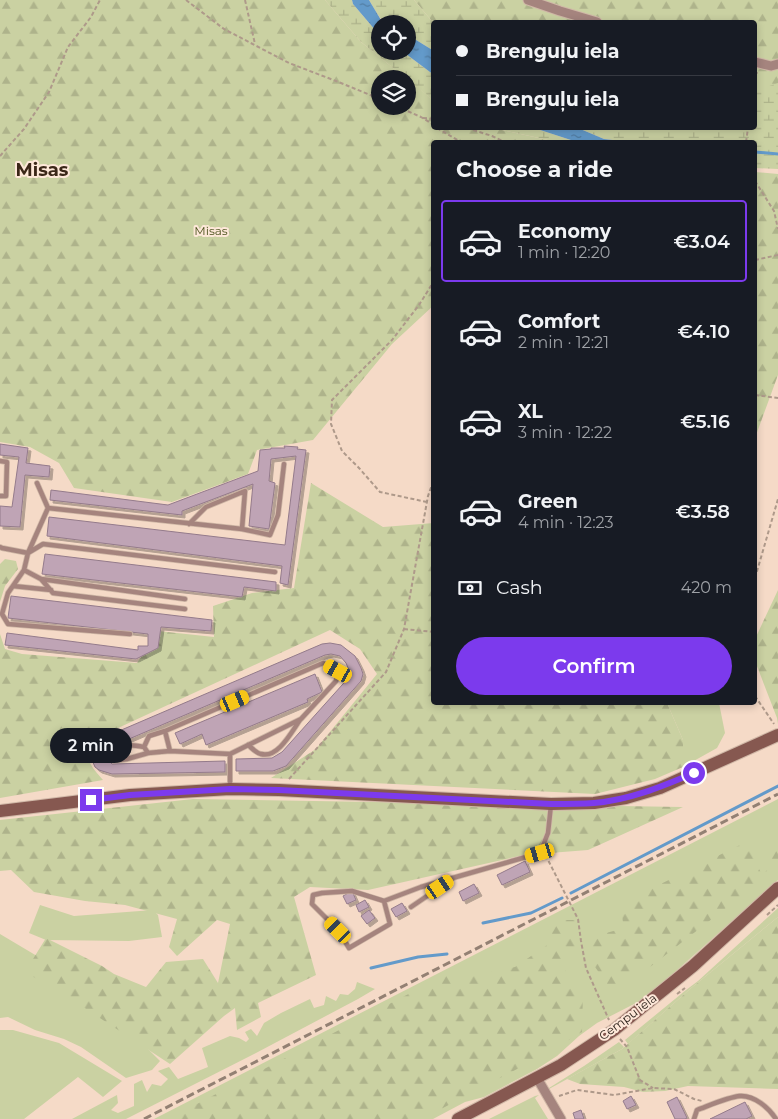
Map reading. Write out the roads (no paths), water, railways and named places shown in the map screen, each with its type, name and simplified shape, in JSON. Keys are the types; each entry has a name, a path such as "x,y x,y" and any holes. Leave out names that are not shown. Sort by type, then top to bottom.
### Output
{"street":[{"path":"528,0 590,20"},
{"path":"757,62 771,66 778,64"},
{"path":"0,811 130,795 230,789 551,804 594,803 626,798 660,788 778,735"},
{"name":"Cempu iela","path":"458,1119 561,1065 614,1030 693,966 778,888"},
{"path":"537,1078 561,1119"}],"lane":[{"path":"0,461 7,462 6,496 0,496"},
{"path":"48,508 242,529 270,535 278,515 284,464"},
{"path":"36,484 48,508"},
{"path":"189,524 206,507 245,491 242,529"},
{"path":"48,508 28,553 24,570 8,593 2,614 8,624 130,634"},
{"path":"0,549 28,553 43,544 275,572"},
{"path":"24,570 41,579 53,593 185,609"},
{"path":"41,579 184,599"},
{"path":"13,586 51,590"},
{"path":"144,747 149,736 165,731 323,663 338,671 336,681 301,719 278,750 268,756 259,754 248,745"},
{"path":"148,753 144,747 133,745 124,745 116,749 120,760 148,753 170,751 230,754 301,719"},
{"path":"165,731 170,751"},
{"path":"230,754 230,789"},
{"path":"384,901 390,924 350,948 338,930 312,904 313,895 352,891 384,901 420,887 540,853 548,832 551,804"},
{"path":"411,907 455,877"},
{"path":"694,1119 697,1110 741,1096 756,1100 772,1113 776,1119"}],"water":[{"path":"352,0 369,0 378,15 371,15 371,25 353,4"},
{"path":"416,40 431,49 431,73 414,60 416,60"},
{"path":"540,130 583,130 604,139 613,140 571,140"}],"waterway":[{"path":"757,152 778,154"},
{"path":"571,893 778,786"},
{"path":"483,923 531,913 562,898"},
{"path":"371,968 418,957 447,954"}],"railway":[{"path":"144,1119 778,794"}],"district":[{"name":"Misas","path":"42,170"}]}
